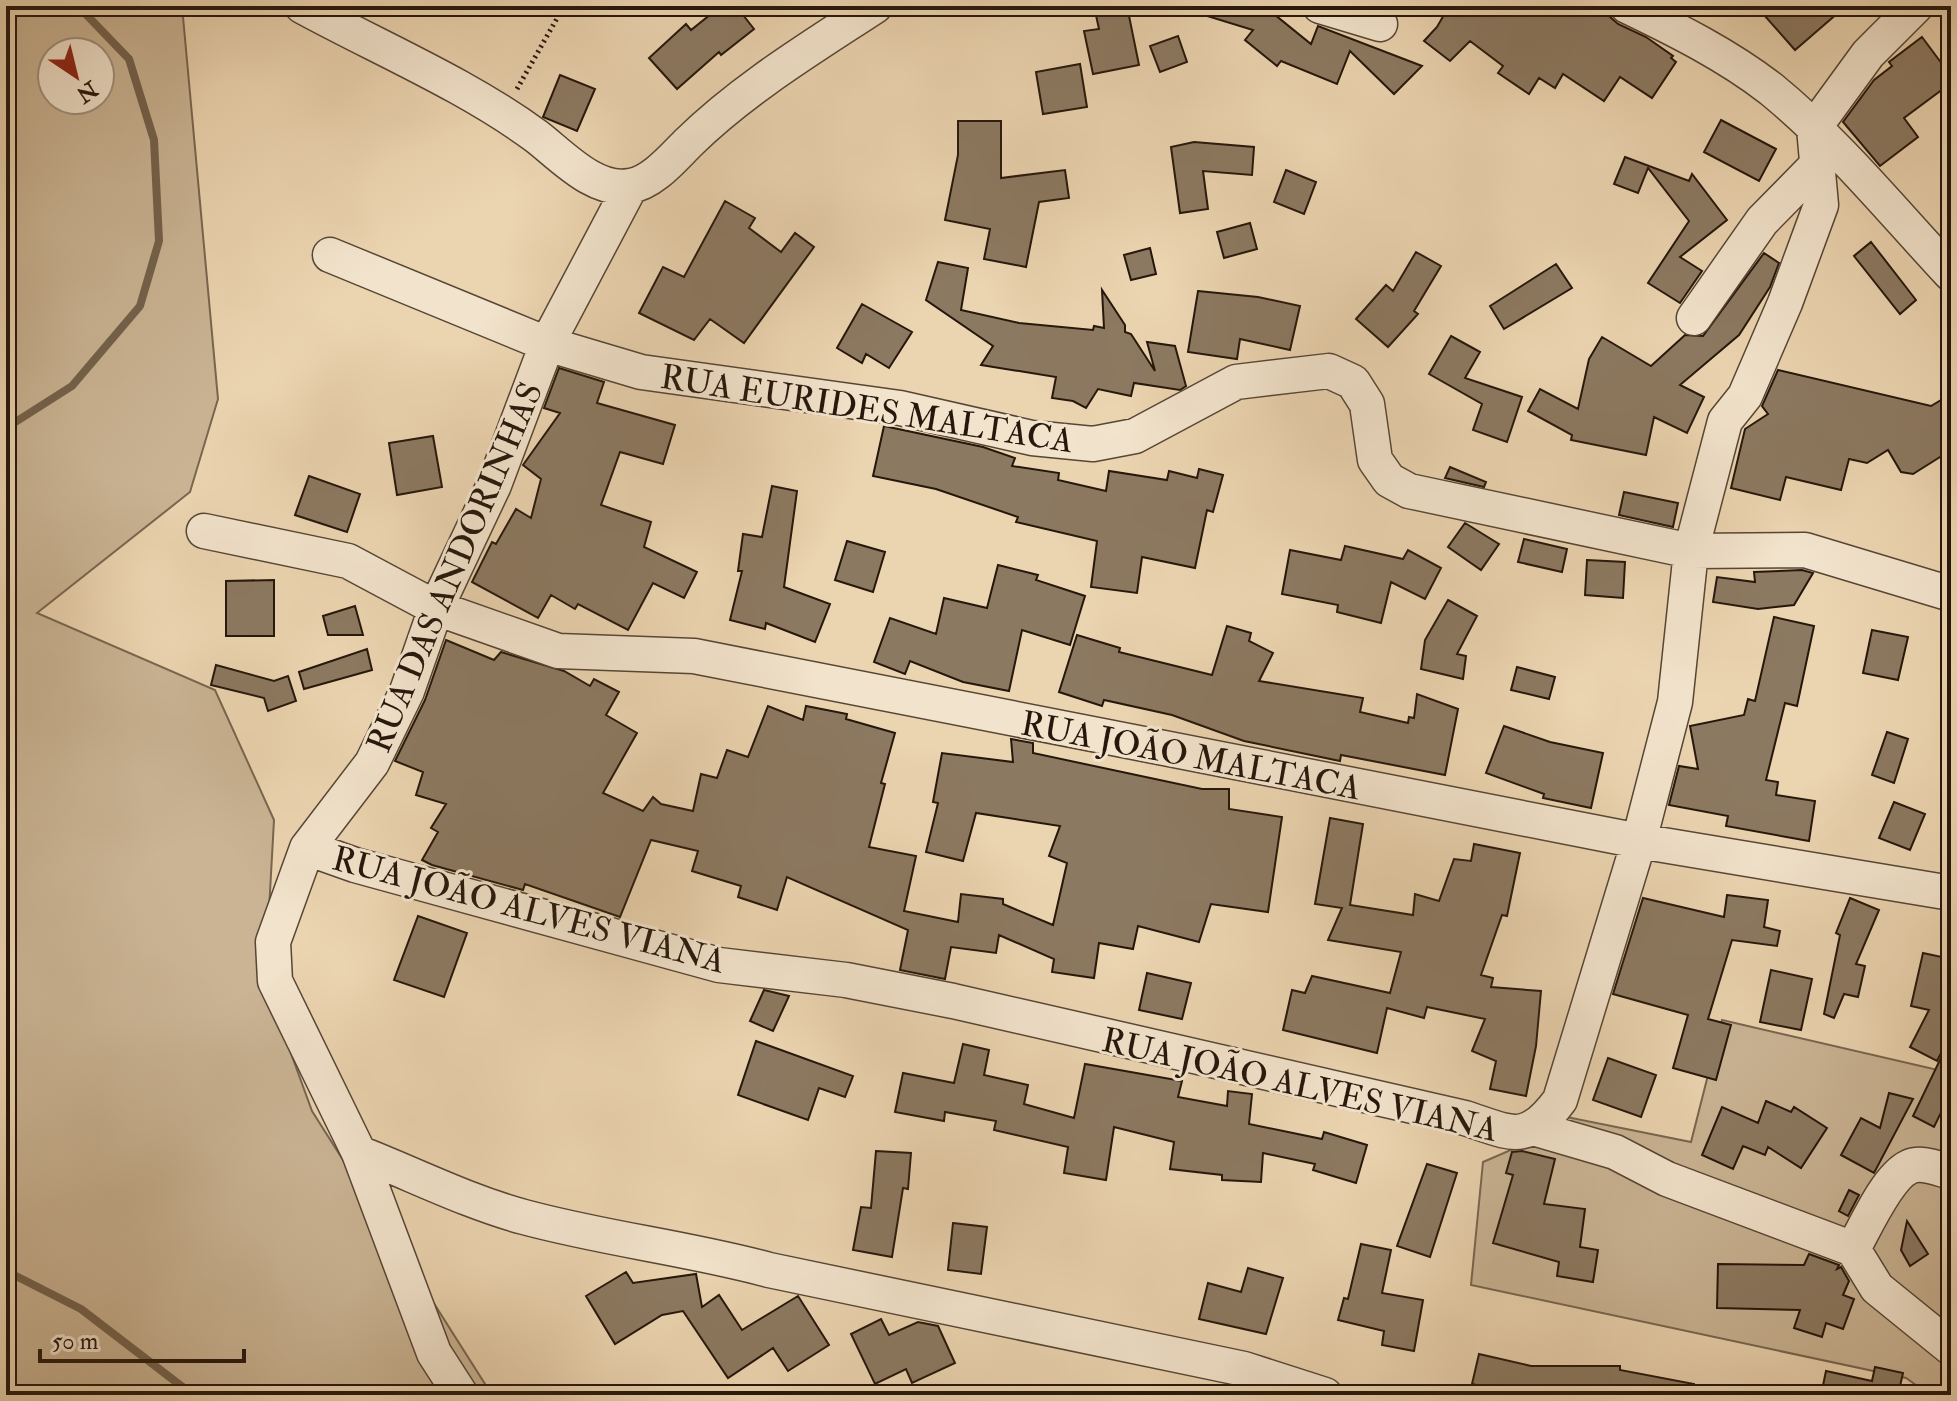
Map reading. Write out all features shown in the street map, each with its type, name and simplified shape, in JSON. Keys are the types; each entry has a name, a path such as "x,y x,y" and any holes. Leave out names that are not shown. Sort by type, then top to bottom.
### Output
{"street":[{"path":"302,6 503,115 576,169 612,186 630,187 645,180 700,131 792,60 875,6"},
{"path":"1320,6 1380,24"},
{"path":"1627,6 1720,55 1770,89 1814,128 1951,274"},
{"path":"1814,128 1868,54 1916,6"},
{"name":"RUA JOÃO ALVES VIANA","path":"307,848 385,874 719,965 861,983 1465,1118 1514,1134 1533,1128 1560,1100 1639,841 1675,702 1691,551 1725,421 1745,396 1785,303 1821,205 1814,128"},
{"path":"1694,318 1762,221 1817,165"},
{"name":"RUA DAS ANDORINHAS","path":"359,1153 275,981 273,942 307,848 372,763 407,691 436,608 494,485 547,344 630,187"},
{"name":"RUA EURIDES MALTACA","path":"330,255 547,344 641,372 900,408 1032,438 1093,444 1135,436 1236,382 1329,371 1353,382 1367,404 1375,460 1389,480 1409,491 1691,551 1805,550 1951,594"},
{"name":"RUA JOÃO MALTACA","path":"204,531 348,561 436,608 558,651 694,656 1639,841 1951,893"},
{"path":"1533,1128 1615,1152 1667,1179 1853,1249 1877,1288 1951,1348"},
{"path":"359,1153 434,1353 461,1395"},
{"path":"359,1153 521,1216 617,1240 698,1251 769,1270 1244,1369 1325,1395"},
{"path":"1853,1249 1895,1176 1911,1165 1928,1165 1951,1172"}],"path":[{"path":"503,115 564,6"}],"shaded area":[{"path":"6,6 182,6 218,399 190,492 37,613 215,690 274,820 265,982 312,1111 492,1395 6,1395"},
{"path":"1722,1020 1951,1073 1951,1395 1930,1395 1906,1378 1471,1285 1483,1162 1518,1147 1552,1114 1691,1142"}],"building":[{"path":"721,6 736,6 754,29 721,55 719,52 677,89 649,58 686,24 691,30"},
{"path":"1094,6 1127,6 1139,65 1093,74 1084,31 1099,29"},
{"path":"1205,6 1264,6 1311,44 1318,26 1422,66 1394,94 1350,51 1337,84 1281,61 1277,66 1245,40 1253,30 1204,15"},
{"path":"1449,6 1607,6 1610,17 1618,24 1646,37 1673,56 1671,58 1676,62 1652,98 1620,77 1604,101 1563,74 1555,88 1539,78 1529,94 1498,73 1503,66 1470,41 1450,61 1424,41 1437,27"},
{"path":"1756,6 1846,6 1795,50"},
{"path":"1178,36 1187,62 1160,72 1150,46"},
{"path":"1922,37 1951,76 1951,83 1904,118 1918,137 1880,166 1843,122 1874,80 1892,66 1889,62"},
{"path":"1080,64 1087,107 1043,114 1036,72"},
{"path":"560,75 595,89 577,131 543,117"},
{"path":"1721,120 1776,149 1759,181 1704,152"},
{"path":"958,121 1001,121 1001,178 1065,170 1069,198 1039,202 1026,267 984,259 990,229 945,220 958,155"},
{"path":"1194,142 1254,147 1252,175 1203,171 1208,209 1180,213 1171,147"},
{"path":"1625,157 1689,181 1692,174 1727,220 1680,257 1702,271 1680,303 1648,283 1689,221 1648,168 1638,193 1614,184"},
{"path":"1286,170 1316,182 1304,214 1274,202"},
{"path":"725,201 755,218 749,228 781,252 795,233 814,247 744,343 710,319 694,340 639,313 663,267 684,277"},
{"path":"1250,223 1257,249 1224,258 1217,232"},
{"path":"1871,242 1916,300 1900,314 1854,256"},
{"path":"1150,248 1156,274 1131,280 1124,255"},
{"path":"1416,252 1441,266 1414,311 1418,314 1388,347 1356,319 1386,285 1393,291"},
{"path":"1764,253 1779,263 1770,287 1739,335 1680,385 1704,397 1687,433 1654,417 1646,455 1571,440 1572,435 1528,411 1540,389 1578,409 1589,359 1602,337 1651,366 1685,335 1703,336"},
{"path":"938,262 968,268 961,310 1019,323 1093,330 1094,326 1104,328 1102,290 1125,325 1125,332 1131,334 1155,371 1147,342 1175,346 1186,386 1180,390 1134,383 1131,396 1098,389 1086,408 1073,401 1052,398 1056,377 981,365 993,346 926,300"},
{"path":"1556,264 1572,288 1504,329 1490,306"},
{"path":"1198,291 1258,297 1300,306 1290,350 1240,339 1237,359 1188,352"},
{"path":"862,304 912,332 889,368 866,354 862,363 837,348"},
{"path":"1451,336 1480,352 1465,378 1522,397 1507,442 1473,430 1482,404 1429,374"},
{"path":"559,368 604,382 597,403 675,425 663,464 620,452 601,505 651,522 644,547 697,572 684,598 653,583 628,630 578,604 575,609 551,595 538,618 472,582 492,542 496,544 516,509 531,518 541,479 523,465 560,413 544,408"},
{"path":"1778,370 1931,406 1951,394 1948,452 1913,474 1901,472 1888,450 1867,463 1849,459 1841,490 1786,477 1780,500 1731,488 1745,429 1768,414 1762,406"},
{"path":"884,426 983,447 1015,458 1012,466 1059,473 1058,480 1106,491 1109,471 1167,480 1169,471 1197,478 1199,469 1223,475 1213,512 1207,510 1195,568 1142,557 1137,593 1091,587 1097,541 1016,522 1018,517 936,489 873,476"},
{"path":"433,436 442,487 397,495 389,443"},
{"path":"1450,467 1486,482 1484,487 1445,478"},
{"path":"309,476 360,494 347,532 295,515"},
{"path":"772,486 797,491 784,587 830,604 815,642 766,623 765,629 730,620 742,571 738,571 743,534 762,537"},
{"path":"1624,492 1678,503 1673,527 1619,515"},
{"path":"1465,523 1499,544 1481,570 1448,547"},
{"path":"1524,539 1567,549 1562,572 1518,562"},
{"path":"847,541 885,552 873,592 835,580"},
{"path":"1345,546 1403,559 1408,550 1441,568 1425,599 1391,582 1381,623 1337,612 1338,605 1282,594 1290,550 1341,560"},
{"path":"1587,560 1625,562 1623,598 1585,595"},
{"path":"998,565 1038,575 1036,580 1085,596 1070,645 1022,630 1009,691 963,682 910,661 905,674 874,662 890,618 936,634 944,598 987,608"},
{"path":"1802,570 1813,573 1794,605 1758,609 1713,602 1717,577 1755,582 1754,572"},
{"path":"274,580 274,636 226,636 226,581"},
{"path":"1448,600 1477,616 1457,654 1466,656 1463,679 1421,669 1425,640"},
{"path":"355,606 363,635 328,635 323,616"},
{"path":"1774,617 1814,626 1797,706 1785,703 1766,780 1778,782 1776,795 1815,801 1809,841 1726,826 1728,816 1669,805 1679,766 1698,769 1690,726 1744,715 1748,699 1755,701"},
{"path":"1227,626 1251,633 1249,641 1273,653 1259,681 1363,698 1360,712 1408,723 1409,717 1414,718 1417,694 1458,709 1445,775 1341,755 1340,761 1244,741 1172,715 1104,700 1102,706 1059,692 1077,635 1120,648 1119,652 1212,675"},
{"path":"1872,630 1908,637 1898,680 1863,673"},
{"path":"446,640 494,660 501,652 564,671 590,686 594,679 619,692 606,715 637,733 603,793 643,811 653,797 661,804 693,811 701,774 717,778 727,750 748,757 768,706 803,720 806,706 847,714 846,719 895,733 881,783 885,784 869,847 916,856 904,911 958,922 961,894 1003,899 1003,904 1053,925 1067,863 1049,856 1060,826 976,813 963,861 926,852 938,803 933,802 942,753 1013,762 1011,739 1033,743 1033,753 1202,789 1229,789 1229,809 1282,817 1268,912 1211,904 1199,942 1138,926 1133,949 1099,943 1094,978 1052,972 1054,959 999,935 996,953 951,947 945,979 900,970 908,930 787,877 777,910 738,897 741,886 692,871 698,851 651,840 620,917 525,884 523,890 432,865 422,860 438,832 431,828 446,804 416,795 423,772 395,761 425,700"},
{"path":"367,649 372,670 304,689 299,672"},
{"path":"216,665 274,681 288,676 296,701 268,711 264,698 211,685"},
{"path":"1517,667 1555,677 1549,699 1511,690"},
{"path":"1504,726 1550,742 1603,753 1591,808 1543,798 1544,794 1486,773"},
{"path":"1887,732 1908,739 1894,783 1872,775"},
{"path":"1894,802 1925,814 1910,850 1879,838"},
{"path":"1330,818 1363,824 1350,905 1413,915 1415,894 1439,901 1454,859 1471,861 1474,844 1520,853 1507,916 1502,915 1481,975 1493,978 1491,987 1541,991 1536,1046 1526,1096 1490,1089 1496,1061 1472,1051 1485,1019 1427,1007 1424,1018 1387,1008 1377,1053 1283,1030 1292,990 1305,993 1312,976 1390,993 1401,952 1328,940 1342,908 1315,904"},
{"path":"1727,895 1768,900 1764,927 1780,931 1777,946 1732,940 1708,1019 1731,1025 1716,1080 1673,1068 1688,1015 1613,994 1643,898 1724,917"},
{"path":"1850,898 1879,910 1856,964 1865,966 1858,997 1844,994 1834,1018 1824,1014 1840,935 1836,933"},
{"path":"418,916 467,933 444,997 394,980"},
{"path":"1923,953 1951,959 1951,1033 1937,1061 1910,1047 1929,1010 1911,1006"},
{"path":"1771,970 1812,979 1801,1030 1760,1022"},
{"path":"1147,973 1191,983 1182,1019 1139,1010"},
{"path":"764,990 789,996 773,1031 750,1021"},
{"path":"1951,1037 1951,1092 1934,1127 1913,1116"},
{"path":"756,1041 853,1076 845,1097 819,1088 808,1120 738,1095"},
{"path":"963,1044 989,1050 984,1075 1028,1085 1024,1104 1074,1118 1085,1064 1182,1081 1178,1097 1227,1106 1228,1091 1252,1094 1249,1124 1322,1139 1324,1132 1367,1145 1356,1183 1313,1170 1315,1164 1263,1153 1261,1182 1222,1180 1222,1175 1170,1169 1174,1142 1114,1127 1106,1180 1064,1173 1068,1147 994,1130 996,1121 945,1112 944,1121 895,1112 903,1073 954,1083"},
{"path":"1608,1058 1656,1075 1641,1117 1593,1100"},
{"path":"1889,1093 1913,1099 1874,1173 1841,1155 1861,1118 1880,1128"},
{"path":"1766,1101 1791,1112 1794,1107 1827,1128 1801,1168 1768,1147 1765,1155 1743,1146 1733,1169 1702,1155 1722,1107 1758,1123"},
{"path":"876,1151 911,1153 908,1189 903,1188 892,1257 853,1250 861,1207 871,1208"},
{"path":"1522,1151 1555,1159 1544,1204 1585,1209 1580,1247 1598,1250 1593,1282 1557,1276 1559,1262 1493,1243 1513,1175 1506,1173 1512,1152"},
{"path":"1427,1164 1457,1173 1430,1257 1397,1246"},
{"path":"1849,1190 1859,1195 1848,1216 1839,1211"},
{"path":"1907,1221 1928,1254 1910,1266 1901,1250"},
{"path":"953,1223 987,1227 981,1274 948,1270"},
{"path":"1361,1244 1391,1250 1382,1293 1423,1300 1414,1351 1382,1345 1384,1331 1338,1320 1344,1298 1348,1299"},
{"path":"1809,1254 1839,1265 1837,1269 1841,1267 1849,1281 1843,1295 1854,1299 1843,1329 1826,1323 1822,1337 1794,1328 1800,1310 1717,1308 1718,1264 1804,1265"},
{"path":"1248,1268 1283,1278 1266,1334 1199,1319 1208,1283 1241,1292"},
{"path":"626,1272 633,1283 696,1274 702,1307 719,1295 742,1330 798,1296 829,1345 788,1371 773,1348 728,1378 683,1311 662,1315 615,1344 586,1296"},
{"path":"881,1319 889,1335 918,1322 938,1326 955,1363 912,1383 906,1369 875,1384 851,1334"},
{"path":"1479,1354 1531,1366 1620,1366 1620,1370 1694,1384 1693,1395 1520,1395 1472,1384"},
{"path":"1875,1367 1903,1373 1898,1395 1821,1395 1826,1371 1872,1381"}],"waterway":[{"path":"6,428 72,386 140,306 159,241 154,140 129,59 78,6"},
{"path":"6,1271 81,1309 193,1395"}]}
